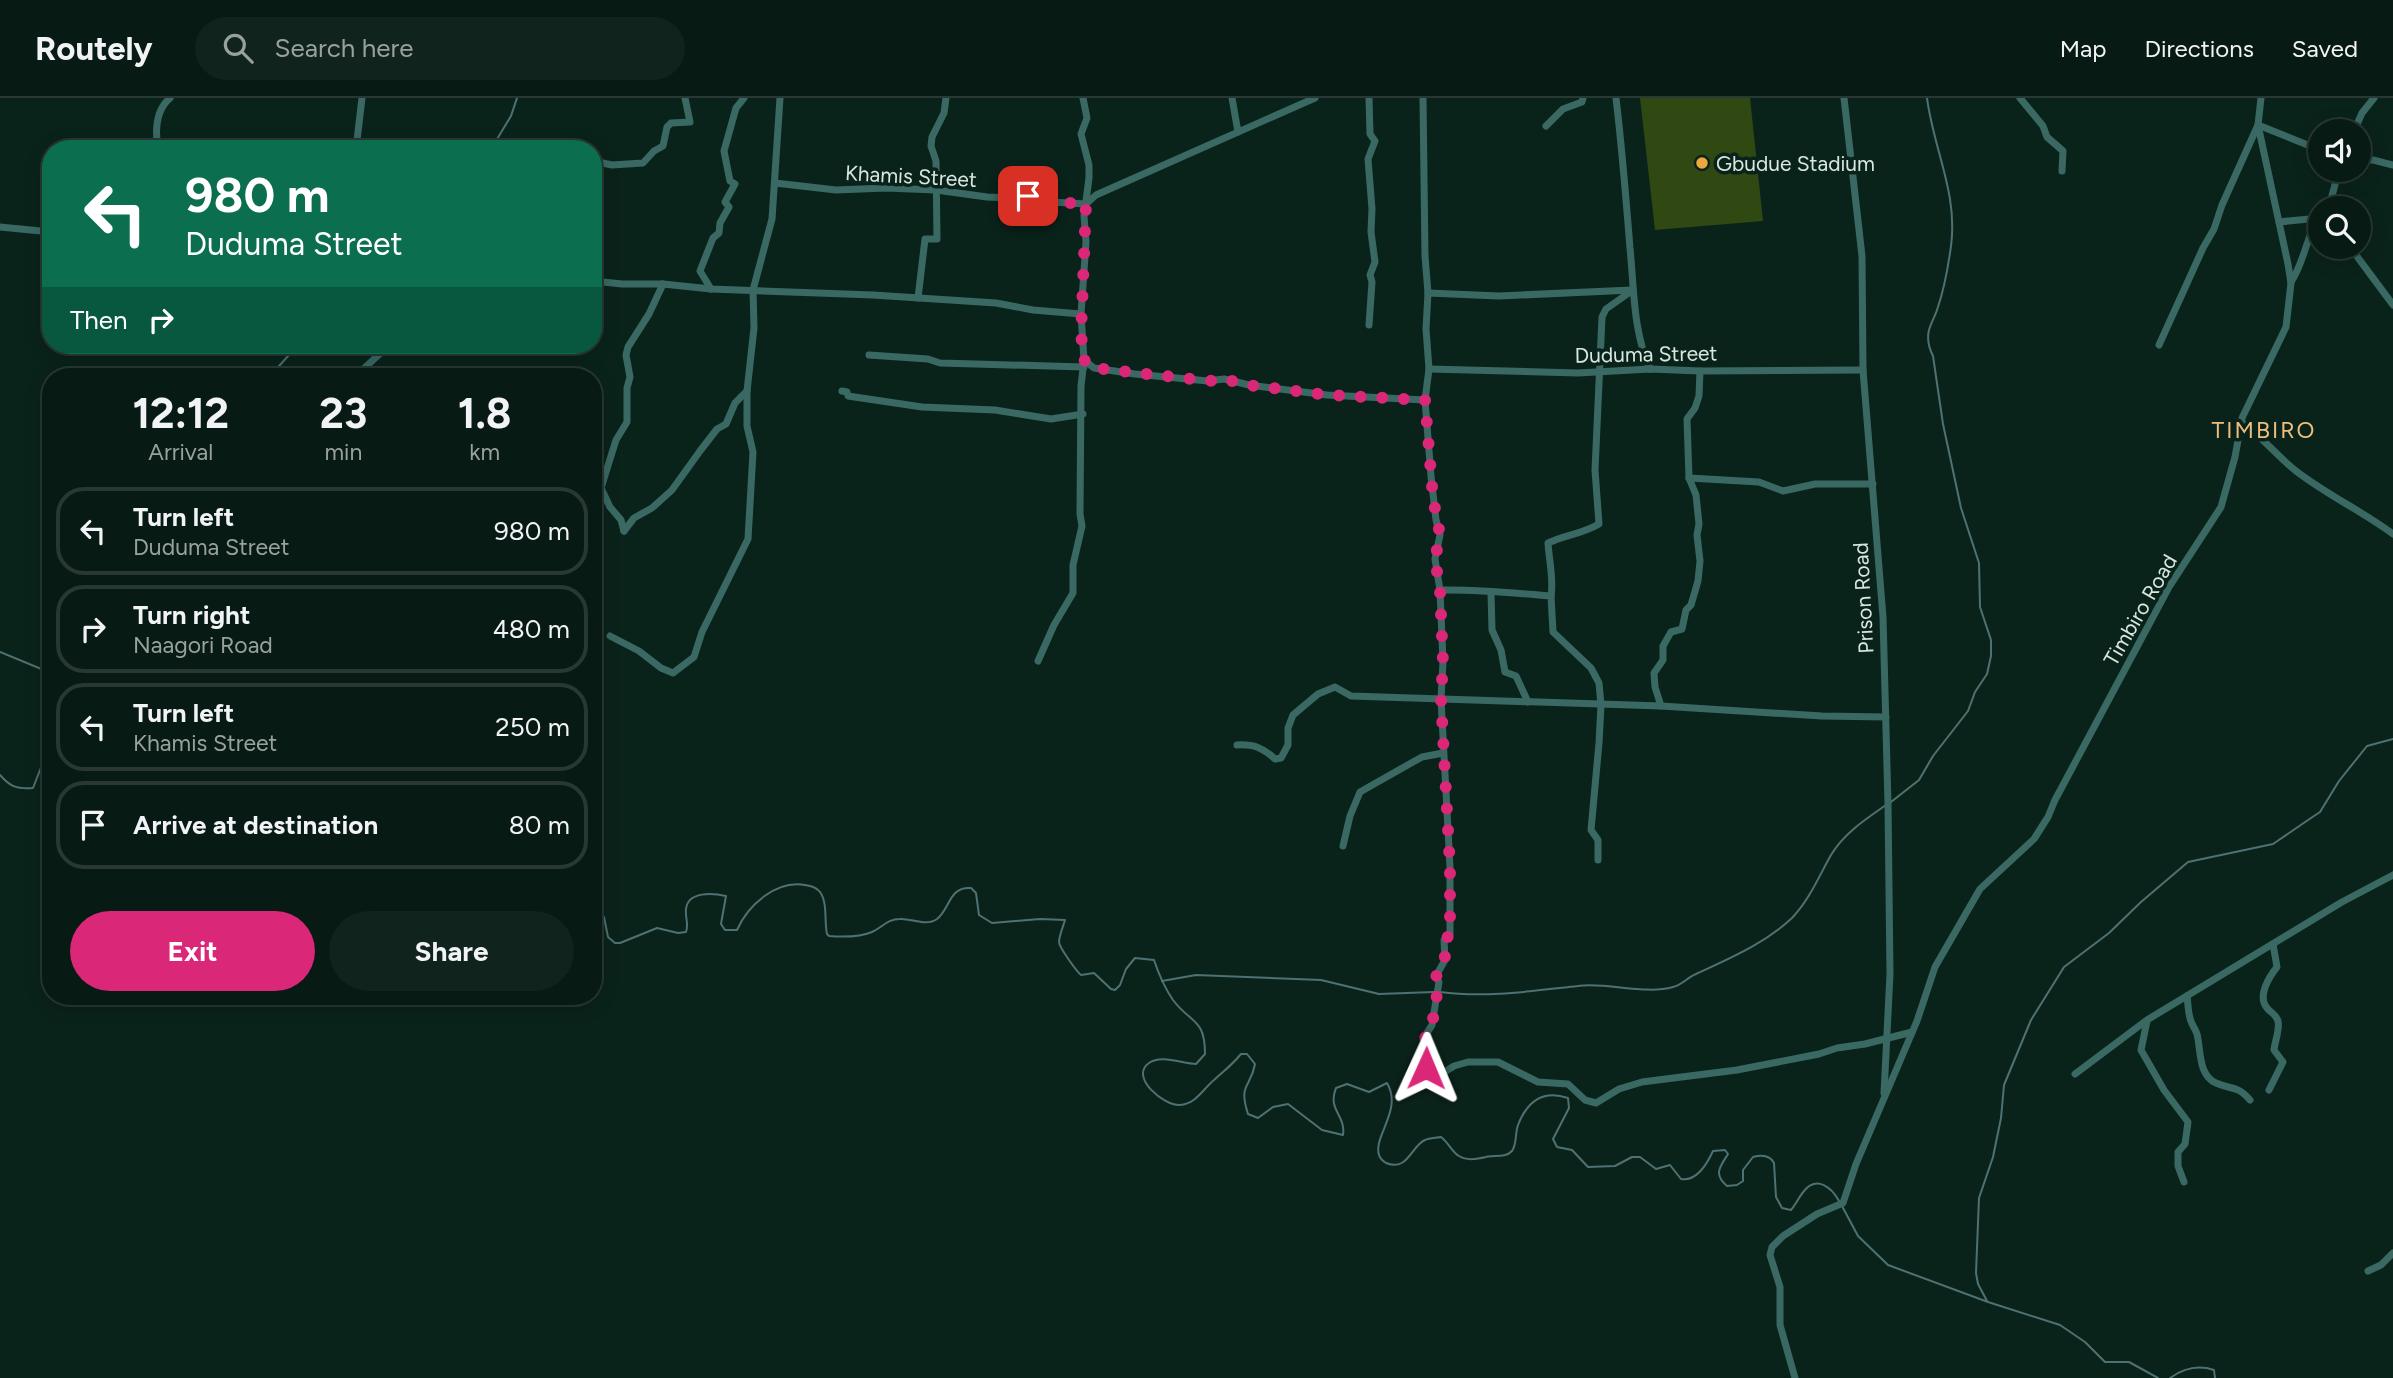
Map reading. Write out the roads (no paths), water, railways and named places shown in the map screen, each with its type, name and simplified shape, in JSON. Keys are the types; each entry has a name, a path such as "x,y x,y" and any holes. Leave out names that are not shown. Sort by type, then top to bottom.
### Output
{"street":[{"path":"156,140 160,108 170,98"},
{"path":"357,140 362,98"},
{"path":"602,163 643,163 663,146 667,127 671,123 690,122 685,98"},
{"path":"710,289 700,271 713,238 719,233 720,223 729,207 725,202 735,184 730,181 724,151 736,108 744,98"},
{"path":"610,636 673,673 694,657 702,632 748,539 753,452 747,426 747,391 754,328 753,290 772,219 780,98"},
{"path":"918,298 925,239 937,239 936,161 932,137 944,113 946,98"},
{"path":"1038,661 1054,625 1073,593 1073,565 1082,526 1080,513 1084,367 1081,314 1089,165 1081,134 1087,118 1083,98"},
{"path":"1232,98 1238,132"},
{"path":"1086,204 1096,195 1315,98"},
{"path":"1369,98 1370,134 1376,141 1368,159 1375,262 1370,275 1372,282 1369,325"},
{"path":"1423,98 1426,329 1429,369 1425,400 1433,498 1440,535 1435,559 1440,590 1443,662 1441,699 1450,867 1450,935 1444,940 1445,960 1436,975 1439,982 1432,1025 1425,1036 1428,1049 1426,1068 1432,1080 1454,1066 1468,1062 1498,1062 1538,1082 1568,1084 1585,1100 1596,1103 1619,1089 1642,1082 1737,1070 1912,1032"},
{"path":"1546,126 1563,109 1582,102 1583,98"},
{"path":"1616,98 1633,290 1643,349 1650,369"},
{"name":"Prison Road","path":"1844,98 1862,256 1863,370 1883,617 1890,974 1884,1097"},
{"path":"2020,98 2043,125 2047,137 2063,151 2062,171"},
{"name":"Timbiro Road","path":"1795,1378 1780,1325 1780,1287 1770,1255 1772,1247 1783,1236 1817,1214 1843,1203 1856,1164 1912,1032 1935,967 1980,889 2034,839 2048,817 2169,587 2221,507 2243,423 2242,418 2286,327 2291,283 2259,125 2261,98"},
{"path":"2359,119 2374,98"},
{"path":"2159,345 2259,125 2308,145"},
{"path":"2371,160 2393,165"},
{"name":"Khamis Street","path":"775,183 836,190 886,188 936,190 987,197 1028,196 1051,202 1086,204"},
{"path":"2279,222 2308,218"},
{"path":"0,226 42,231"},
{"path":"2291,283 2299,270 2308,241"},
{"path":"2359,259 2393,305"},
{"path":"602,282 996,303 1033,310 1081,314"},
{"path":"602,485 616,440 627,422 627,388 630,377 626,355 628,347 649,314 663,284"},
{"path":"1427,293 1499,296 1633,290"},
{"path":"1598,860 1598,840 1591,830 1601,705 1599,683 1591,668 1553,632 1553,584 1548,543 1585,532 1599,524 1595,484 1602,317 1606,309 1633,290"},
{"path":"365,368 379,354"},
{"path":"869,355 928,359 940,363 1084,367 1209,381 1224,379 1248,385 1328,395 1425,400"},
{"name":"Duduma Street","path":"1429,369 1600,372 1650,369 1863,370"},
{"path":"1661,706 1654,673 1662,660 1663,646 1671,632 1682,629 1699,571 1696,495 1689,478 1687,419 1699,396 1700,371"},
{"path":"602,490 610,507 621,520 624,531 634,518 652,508 673,490 700,451 718,429 726,424 735,403 747,391"},
{"path":"842,391 848,396 922,407 995,410 1051,419 1083,414"},
{"path":"2243,423 2294,470 2393,534"},
{"path":"1689,478 1759,482 1783,491 1815,484 1873,484"},
{"path":"1440,590 1467,589 1551,596"},
{"path":"1491,593 1492,630 1501,650 1502,664 1506,671 1516,676 1528,702"},
{"path":"1237,745 1251,744 1275,759 1281,758 1285,747 1289,745 1288,728 1293,715 1318,694 1335,687 1351,696 1661,706 1822,716 1886,717"},
{"path":"1343,846 1350,816 1360,792 1422,757 1443,753"},
{"path":"2075,1074 2147,1020 2342,902 2393,875"},
{"path":"2269,1090 2283,1062 2274,1050 2278,1023 2274,1013 2266,1007 2263,997 2270,976 2277,967 2273,944"},
{"path":"2187,996 2190,1020 2197,1034 2198,1055 2203,1061 2203,1070 2214,1082 2241,1089 2250,1100"},
{"path":"2147,1020 2141,1050 2164,1090 2188,1122 2185,1144 2178,1152 2178,1166 2184,1182"},
{"path":"2368,1271 2381,1265 2393,1254"}],"waterway":[{"path":"496,140 511,116 517,98"},
{"path":"1891,802 1919,780 1933,756 1968,711 1975,692 1987,674 1991,656 1991,640 1980,607 1979,563 1961,508 1928,340 1946,279 1952,227 1948,190 1927,98"},
{"path":"277,368 290,354"},
{"path":"0,652 42,669"},
{"path":"1987,1301 1978,1284 1976,1273 1979,1198 1993,1157 2004,1085 2031,1020 2064,967 2109,933 2188,862 2273,844 2320,812 2339,781 2367,746 2393,739"},
{"path":"0,775 14,786 33,788 42,765"},
{"path":"1440,992 1492,994 1589,985 1650,990 1676,986 1758,943 1792,918 1842,840 1886,805"},
{"path":"602,915 608,937 615,943 657,928 686,932 686,909 691,899 715,894 726,896 721,924 725,930 737,930 748,912 764,896 794,884 811,886 820,892 829,936 850,936 872,932 896,919 933,921 941,915 954,894 964,888 971,888 976,893 979,915 992,923 1065,920 1059,942 1068,959 1081,975 1094,973 1111,989 1115,990 1120,985 1126,969 1135,958 1154,960 1170,995 1196,1022 1203,1034 1205,1054 1196,1064 1160,1059 1149,1063 1144,1069 1143,1076 1151,1090 1173,1104 1186,1104 1195,1099 1241,1054 1247,1054 1255,1064 1244,1096 1248,1114 1258,1118 1273,1107 1288,1104 1322,1130 1343,1135 1342,1122 1334,1102 1336,1088 1347,1084 1369,1092 1387,1083 1392,1103 1378,1148 1381,1159 1393,1165 1404,1161 1425,1140 1441,1137 1465,1159 1506,1155 1514,1148 1518,1125 1531,1104 1543,1097 1559,1096 1568,1098 1569,1108 1553,1139 1557,1147 1572,1150 1588,1167 1615,1166 1632,1157 1640,1157 1656,1169 1670,1165 1681,1179 1687,1179 1701,1171 1713,1151 1725,1150 1728,1154 1719,1174 1727,1186 1743,1181 1743,1170 1753,1157 1765,1156 1774,1163 1776,1197 1782,1208 1791,1210 1804,1191 1814,1184 1824,1185 1839,1201"},
{"path":"1162,981 1196,975 1321,980 1379,994 1434,992"},
{"path":"1842,1206 1858,1236 1888,1265 2060,1325 2085,1342 2105,1362 2129,1362 2158,1378"},
{"path":"2170,1378 2197,1368 2214,1370 2215,1378"}],"place":[{"name":"Gbudue Stadium","path":"1702,163"}],"district":[{"name":"TIMBIRO","path":"2264,430"}]}
